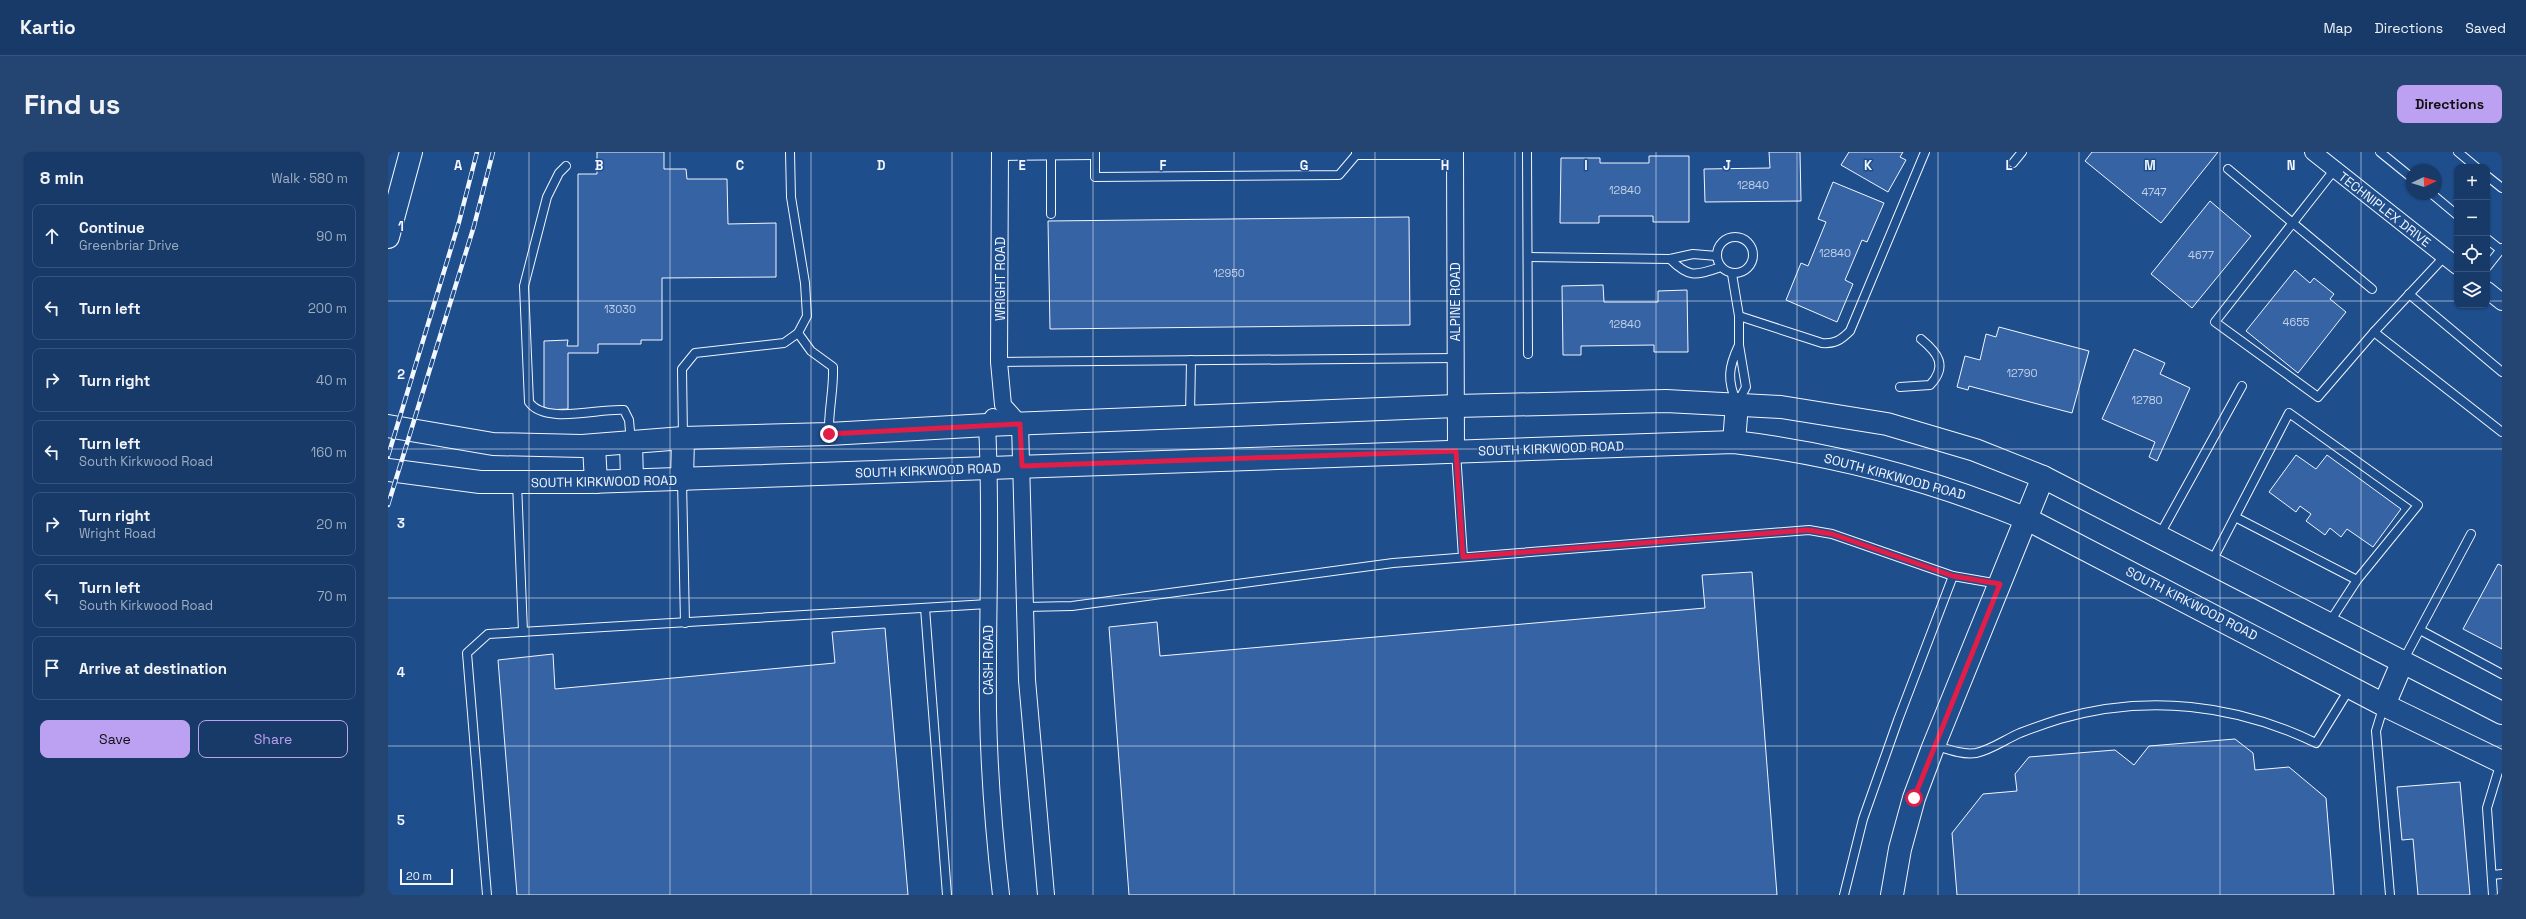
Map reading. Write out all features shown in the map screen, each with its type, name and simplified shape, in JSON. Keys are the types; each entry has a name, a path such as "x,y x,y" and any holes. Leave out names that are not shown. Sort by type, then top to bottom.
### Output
{"main road":[{"path":"388,237 411,152"},
{"path":"388,426 493,444 544,447 594,446 683,438 829,434 987,425 1456,406 1666,401 1781,407 1887,424 1975,450 2043,477 2402,663 2502,713"},
{"path":"1734,442 1737,404"},
{"path":"682,480 683,438"},
{"path":"631,442 632,480"},
{"name":"SOUTH KIRKWOOD ROAD","path":"388,470 480,482 596,482 1734,442 1786,448 1855,462 1976,498 2027,519 2351,686 2384,705 2501,762"},
{"path":"594,446 596,482"},
{"path":"1892,895 1900,849 1914,798 1933,745 2043,477"},
{"path":"2384,705 2402,663"}],"street":[{"name":"TECHNIPLEX DRIVE","path":"2313,152 2451,261"},
{"name":"ALPINE ROAD","path":"1455,153 1456,451"},
{"name":"WRIGHT ROAD","path":"1000,154 999,362 1003,405"},
{"path":"2490,292 2502,302"},
{"path":"987,425 1003,405 1020,424 1027,680 1046,895"},
{"name":"CASH ROAD","path":"987,425 989,468 988,712 994,829 1001,895"}],"lane":[{"path":"683,438 682,369 695,354 784,343 798,333 806,316 805,289 791,197 790,152"},
{"path":"1527,152 1528,354"},
{"path":"1739,316 1822,344 1832,344 1842,340 1850,331 1925,152"},
{"path":"2013,163 2022,152"},
{"path":"2380,152 2406,173"},
{"path":"2458,152 2472,164"},
{"path":"1000,154 1095,154 1094,177 1339,174 1356,153 1455,153"},
{"path":"1051,154 1051,214"},
{"path":"566,166 559,174 547,197 524,286 529,402 532,407 554,414 624,410 629,420 631,442"},
{"path":"2228,169 2372,289"},
{"path":"2335,169 2215,322 2318,398 2374,332 2409,294 2451,261"},
{"path":"2490,178 2502,188"},
{"path":"2439,200 2454,212"},
{"path":"1738,237 1749,243 1753,254 1751,265 1743,272 1732,274 1721,267 1717,256 1720,244 1726,240 1738,237"},
{"path":"2490,241 2501,249 2490,262"},
{"path":"1528,257 1670,259 1693,254 1717,256"},
{"path":"1670,259 1682,272 1696,276 1721,267"},
{"path":"1732,274 1739,316 1739,345 1746,387 1737,404"},
{"path":"2409,294 2502,372"},
{"path":"2374,332 2502,432"},
{"path":"798,333 811,351 833,367 834,386 828,416 829,434"},
{"path":"1900,387 1930,385 1935,380 1939,370 1939,360 1936,351 1921,339"},
{"path":"1737,404 1728,384 1732,360 1739,345"},
{"path":"999,362 1456,358"},
{"path":"1190,417 1191,360"},
{"path":"2159,536 2242,386"},
{"path":"2211,563 2289,413 2418,505 2357,580 2328,624"},
{"path":"1456,451 1463,557"},
{"path":"682,480 685,623"},
{"path":"517,482 524,632"},
{"path":"2235,517 2357,580"},
{"path":"1025,607 1072,606 1393,563 1808,530 1832,534 1953,576 2000,584"},
{"path":"2402,663 2471,534"},
{"path":"1844,895 1863,819 1898,720 1953,576"},
{"path":"487,895 467,653 488,634 988,604"},
{"path":"925,608 947,895"},
{"path":"2420,630 2502,674"},
{"path":"1933,745 1962,752 1976,753 2021,733 2091,711 2128,706 2169,705 2207,708 2239,715 2272,724 2316,743 2351,686"},
{"path":"2384,705 2376,731 2390,895"},
{"path":"2494,895 2487,808 2501,762"},
{"path":"2492,875 2502,874"}],"building":[{"path":"597,152 664,152 664,169 686,169 687,179 727,179 728,224 776,223 776,277 662,278 662,340 641,340 641,344 598,344 598,353 568,353 568,409 544,410 544,341 568,340 567,346 578,346 578,174 597,174"},
{"path":"1769,152 1800,152 1801,201 1705,202 1704,169 1770,168"},
{"path":"1849,152 1903,152 1900,157 1906,160 1888,192 1841,165"},
{"path":"2092,152 2218,152 2161,223 2085,161"},
{"path":"1649,156 1689,156 1689,222 1653,222 1653,216 1599,216 1599,223 1560,223 1561,158 1600,158 1600,163 1649,163"},
{"path":"1833,182 1884,203 1867,242 1862,240 1845,280 1853,284 1837,322 1786,300 1801,263 1808,266 1826,222 1818,219"},
{"path":"2210,201 2251,236 2192,308 2151,274"},
{"path":"1409,217 1410,325 1050,329 1048,221"},
{"path":"2295,270 2310,283 2314,278 2334,294 2330,299 2346,312 2298,373 2246,331"},
{"path":"1603,285 1604,302 1658,302 1658,291 1687,290 1688,352 1654,352 1654,345 1581,346 1581,355 1563,355 1562,286"},
{"path":"1999,327 2089,351 2072,413 1969,386 1968,390 1957,387 1965,356 1980,360 1986,334 1996,337"},
{"path":"2134,349 2165,363 2160,374 2190,388 2157,461 2149,457 2155,442 2102,419"},
{"path":"2296,455 2316,469 2327,455 2401,509 2373,547 2347,529 2341,537 2330,528 2325,535 2306,521 2311,514 2300,506 2296,512 2269,492"},
{"path":"2498,564 2502,566 2502,649 2463,629"},
{"path":"1752,572 1777,895 1129,895 1109,627 1157,622 1160,656 1705,608 1702,575"},
{"path":"885,628 908,895 517,895 498,660 553,654 555,689 835,663 832,632"},
{"path":"2235,739 2253,753 2255,770 2289,767 2326,798 2334,895 1957,895 1952,833 1983,794 2017,791 2015,774 2029,757 2115,750 2134,765 2149,746"},
{"path":"2460,782 2470,895 2418,895 2413,839 2402,840 2397,787"}],"railway":[{"path":"388,456 459,222 477,152"},
{"path":"388,505 474,226 493,152"}],"route":[{"path":"829,434 1020,424 1022,466 1456,451 1463,557 1808,530 1832,534 1953,576 2000,584 1933,745 1914,798"}]}
